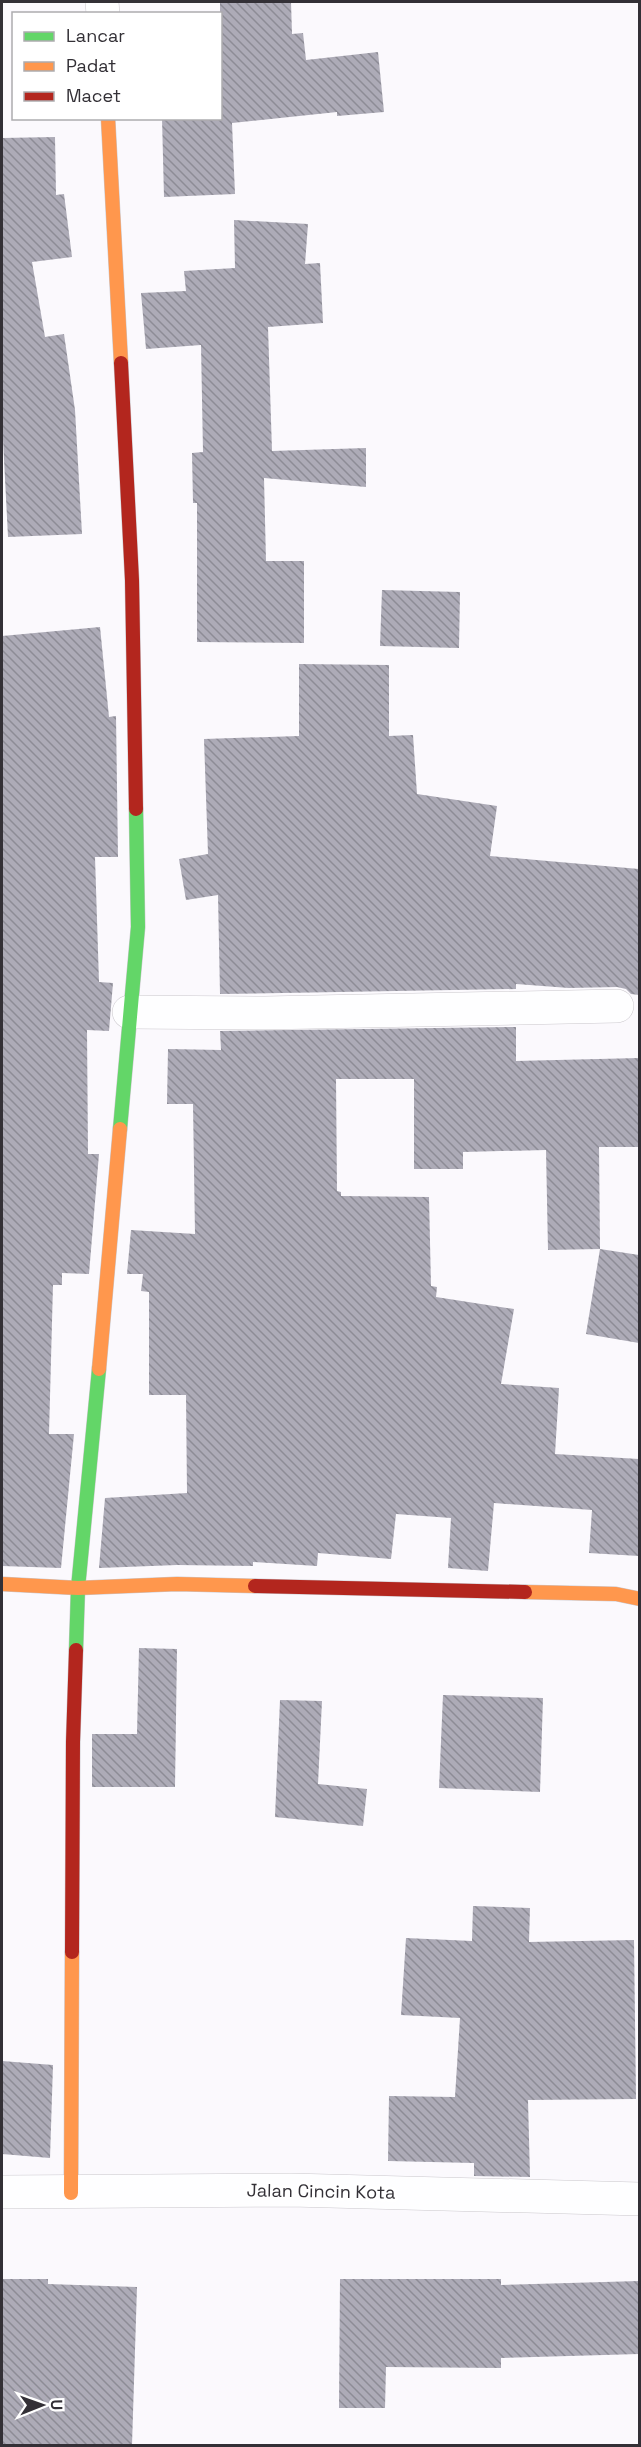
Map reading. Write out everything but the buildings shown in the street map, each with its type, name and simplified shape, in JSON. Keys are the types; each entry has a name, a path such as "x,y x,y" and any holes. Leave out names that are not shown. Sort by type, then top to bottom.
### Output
{"street":[{"path":"71,2193 72,1742 78,1588 115,1203 123,1075 138,927 132,580 108,120"},
{"path":"129,1012 265,1013 616,1006"},
{"path":"2,1584 78,1588 189,1584 616,1594 639,1599"},
{"name":"Jalan Cincin Kota","path":"2,2192 291,2190 639,2199"}],"traffic: fast":[{"path":"120,1129 138,927 136,809"},
{"path":"76,1650 78,1588 99,1369"}],"traffic: slow":[{"path":"108,120 121,363"},
{"path":"99,1369 120,1129"},
{"path":"2,1584 78,1588 177,1584 255,1586"},
{"path":"525,1592 616,1594 640,1599"},
{"path":"71,2193 72,1952"}],"traffic: jam":[{"path":"121,363 132,580 136,809"},
{"path":"255,1586 525,1592"},
{"path":"72,1952 76,1650"}]}
